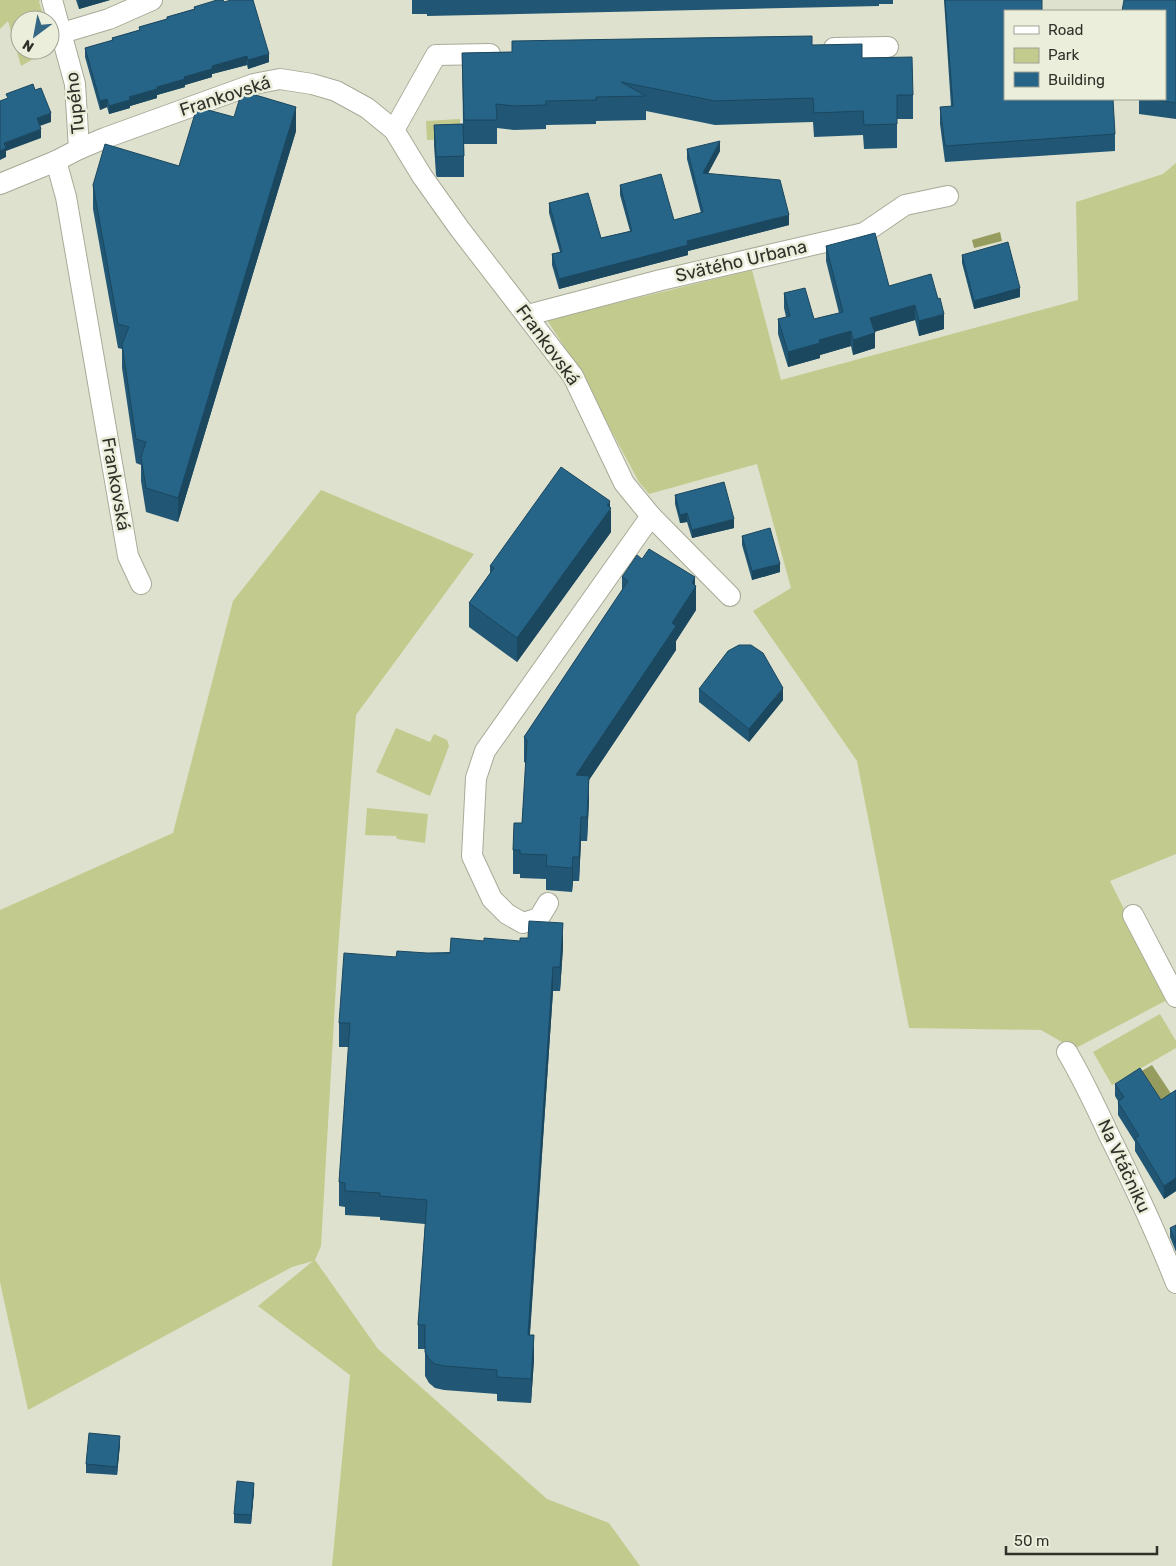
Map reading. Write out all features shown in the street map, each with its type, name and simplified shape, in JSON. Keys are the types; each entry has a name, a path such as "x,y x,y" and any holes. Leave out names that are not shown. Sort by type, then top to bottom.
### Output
{"street":[{"name":"Tupého","path":"52,0 75,84 80,149"},
{"path":"62,33 109,20 152,0"},
{"path":"819,48 888,47"},
{"path":"394,130 436,55 504,54"},
{"name":"Frankovská","path":"141,584 128,556 66,197 56,161 80,149 254,84 280,79 336,90 367,108 394,130 422,176 459,228 573,376 624,483 651,516 730,596"},
{"path":"0,184 56,161"},
{"name":"Svätého Urbana","path":"528,316 661,280 864,233 905,205 948,196"},
{"path":"548,904 539,918 523,923 507,914 492,899 472,856 476,778 485,751 651,516"},
{"path":"1133,915 1176,997"},
{"name":"Na Vtáčniku","path":"1067,1052 1078,1070 1148,1215 1176,1283"}],"green space":[{"path":"0,0 40,0 42,10 10,10 10,28 8,21 0,29"},
{"path":"19,60 32,60 21,66"},
{"path":"460,119 460,139 427,140 426,121"},
{"path":"1176,163 1176,854 1110,881 1169,999 1074,1049 1041,1030 909,1028 857,761 753,611 791,588 757,464 649,494 639,482 573,360 547,320 752,270 781,380 1078,300 1076,202 1163,174"},
{"path":"321,490 474,554 356,715 338,950 321,1246 315,1260 378,1349 547,1499 609,1523 640,1566 332,1566 350,1375 258,1306 313,1261 292,1267 28,1410 0,1282 0,910 173,833 233,601"},
{"path":"396,728 430,742 434,734 447,740 449,746 430,796 376,772"},
{"path":"367,808 428,814 425,843 397,839 396,836 365,835"},
{"path":"1160,1014 1176,1041 1176,1048 1112,1085 1093,1052"}],"shaded area":[{"path":"1000,232 1002,241 974,248 972,240"},
{"path":"1152,1065 1172,1095 1161,1103 1140,1072"}],"building":[{"path":"217,0 223,0 224,2 231,0 253,0 269,54 248,60 247,56 212,66 212,69 184,77 185,79 157,87 157,89 129,97 130,100 109,106 107,99 100,101 85,48 113,40 112,38 140,30 139,27 167,19 167,17"},
{"path":"945,0 1042,0 1042,10 1004,10 1004,100 1113,100 1115,134 945,146 940,107 953,106"},
{"path":"1124,0 1176,0 1176,103 1157,100 1166,100 1166,10 1122,10"},
{"path":"812,36 812,45 862,44 862,58 912,57 913,95 897,95 897,124 864,125 863,111 814,113 813,98 715,101 621,82 646,96 546,101 546,105 514,106 496,104 497,120 464,120 462,53 512,52 512,41"},
{"path":"33,84 35,90 41,88 51,113 37,118 41,129 4,143 6,148 0,151 0,101 8,98 6,94"},
{"path":"242,91 296,107 178,498 146,488 141,457 146,442 136,439 122,344 129,327 118,324 93,185 105,144 179,166 197,107 234,117"},
{"path":"463,124 464,156 437,157 434,125"},
{"path":"720,141 703,173 780,180 789,215 687,241 688,245 559,279 552,254 562,252 549,203 588,193 601,238 632,231 620,185 661,174 674,220 703,212 687,149"},
{"path":"875,233 889,286 931,274 944,314 919,321 915,305 870,318 875,333 853,340 851,331 819,340 820,343 788,352 778,319 790,316 784,293 805,288 814,319 843,312 826,246"},
{"path":"1008,242 1020,288 974,301 962,255"},
{"path":"561,467 610,501 607,505 611,508 517,638 469,603 494,568 490,566"},
{"path":"724,482 734,519 692,530 687,513 680,515 675,495"},
{"path":"770,528 780,564 752,571 742,536"},
{"path":"649,549 695,577 692,583 696,586 672,623 676,626 576,775 589,776 587,817 581,817 579,857 573,857 572,868 546,866 547,855 520,854 520,850 513,850 514,823 522,823 527,740 524,737 628,581 622,577 637,555 642,559"},
{"path":"739,645 751,645 763,653 783,688 749,729 699,689 728,651"},
{"path":"529,921 563,923 560,967 553,967 528,1335 534,1335 531,1379 497,1377 497,1370 444,1366 435,1364 429,1359 425,1352 425,1325 418,1325 427,1200 380,1196 380,1193 345,1191 345,1183 339,1182 350,1023 339,1023 344,953 396,957 397,951 450,953 451,938 484,941 484,938 520,941 520,938 528,938"},
{"path":"1140,1068 1161,1100 1176,1090 1176,1178 1164,1186 1135,1138 1139,1136 1118,1102 1124,1097 1115,1084"},
{"path":"1176,1225 1176,1243 1170,1228"},
{"path":"89,1433 120,1436 117,1467 86,1464"},
{"path":"237,1481 254,1483 251,1515 234,1514"}]}
